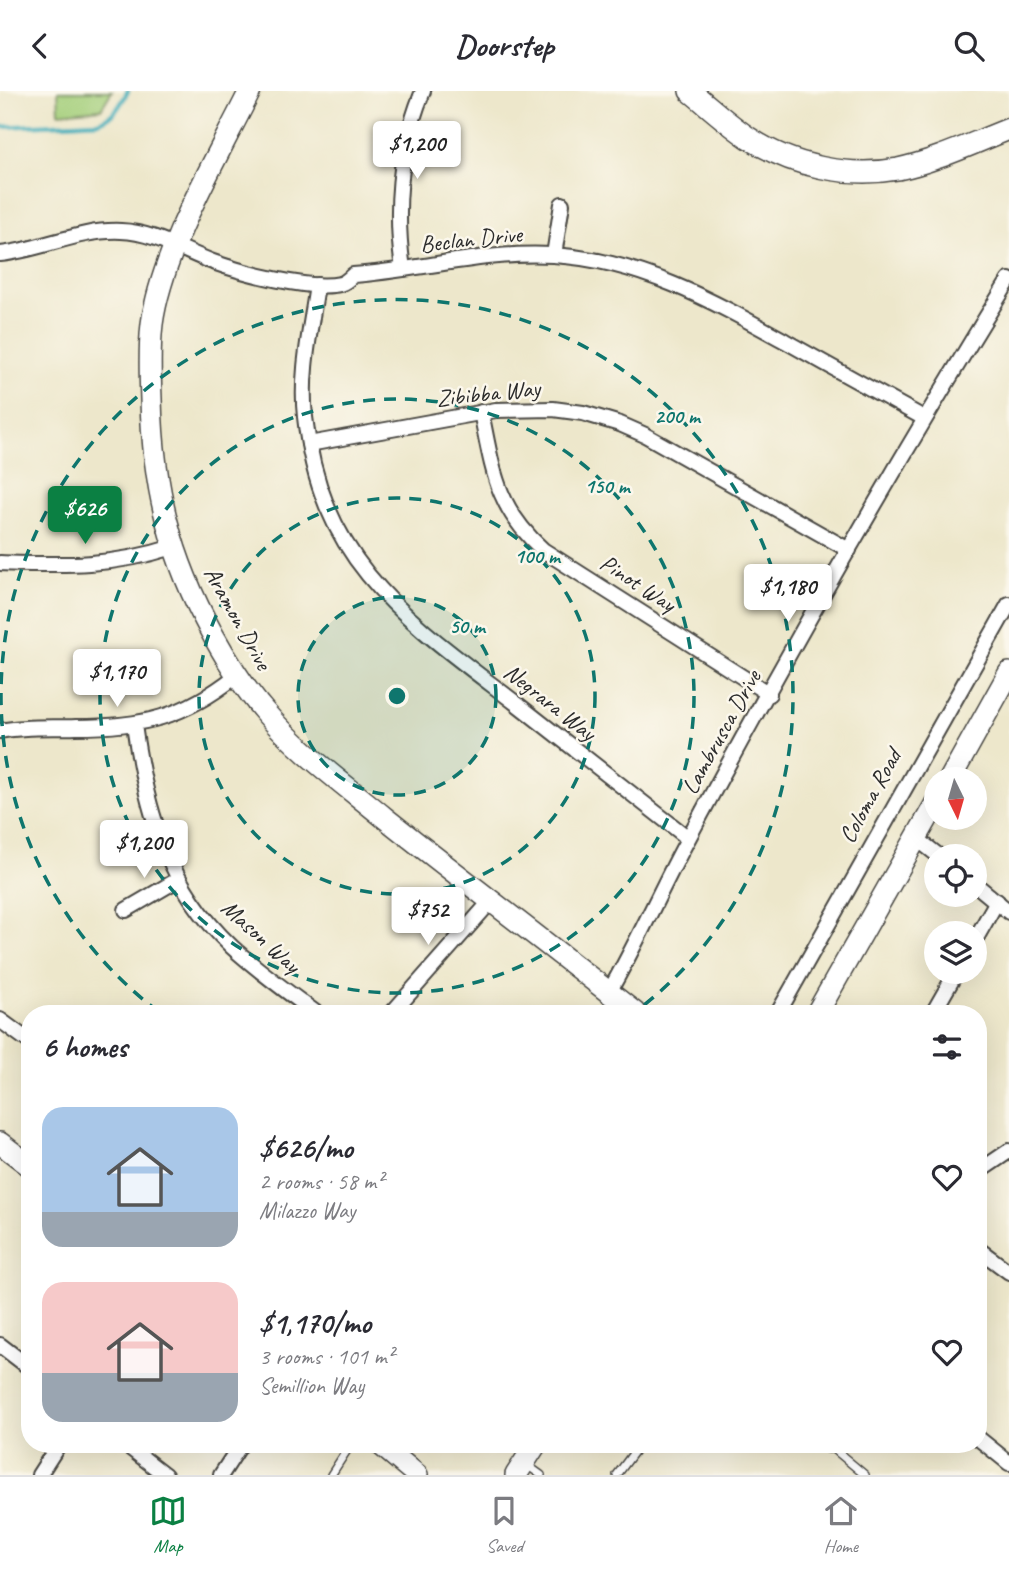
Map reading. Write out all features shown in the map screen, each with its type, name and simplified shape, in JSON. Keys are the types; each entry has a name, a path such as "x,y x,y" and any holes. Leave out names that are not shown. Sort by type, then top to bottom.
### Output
{"street":[{"name":"Aramon Drive","path":"250,91 183,227 161,287 152,323 152,442 155,472 173,547 199,610 236,676 263,710 294,742 490,902 625,1005"},
{"path":"403,269 399,243 398,191 409,130 423,91"},
{"path":"690,91 750,138 789,159 852,172 896,169 922,162 1009,129"},
{"path":"554,255 562,204"},
{"name":"Beclan Drive","path":"0,254 30,250 86,233 141,234 250,273 317,285 342,284 353,275 519,254 554,255 608,263 675,284 709,299 924,418"},
{"name":"Lambrusca Drive","path":"609,992 688,838 849,550 924,418 1009,280"},
{"name":"Negrara Way","path":"317,285 304,383 309,444 323,495 335,524 370,580 416,627 688,838"},
{"name":"Zibibba Way","path":"309,444 481,412 525,408 583,413 645,435 849,550"},
{"name":"Pinot Way","path":"481,412 496,482 507,507 529,537 543,550 769,694"},
{"path":"0,563 124,561 173,547"},
{"name":"Coloma Road","path":"783,1005 1009,604"},
{"path":"957,767 1009,673"},
{"path":"0,731 134,725 194,705 236,676"},
{"name":"Mason Way","path":"134,725 142,782 158,832 179,880 208,922 229,945 306,1005"},
{"path":"822,1005 924,824"},
{"path":"916,838 924,844"},
{"path":"126,910 179,880"},
{"path":"987,893 1009,912"},
{"path":"986,921 997,901"},
{"path":"399,1005 490,902"},
{"path":"938,1005 950,984"},
{"path":"0,1020 21,1035"},
{"path":"0,1143 21,1159"},
{"path":"987,1166 1009,1151"},
{"path":"987,1256 1009,1272"},
{"path":"0,1345 21,1361"},
{"path":"987,1445 1009,1463"},
{"path":"38,1475 53,1453"},
{"path":"136,1453 164,1475"},
{"path":"221,1475 235,1453"},
{"path":"397,1453 417,1475"},
{"path":"527,1471 533,1453"}],"lane":[{"path":"331,1475 345,1453"},
{"path":"617,1475 633,1453"},
{"path":"839,1453 865,1475"}],"green space":[{"path":"58,91 112,91 101,109 59,113"}],"waterway":[{"path":"0,127 98,122 116,110 128,91"}]}
